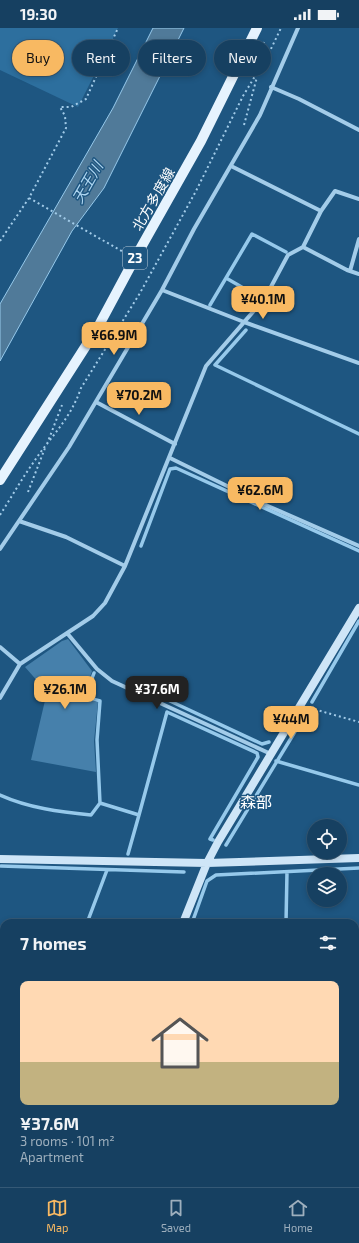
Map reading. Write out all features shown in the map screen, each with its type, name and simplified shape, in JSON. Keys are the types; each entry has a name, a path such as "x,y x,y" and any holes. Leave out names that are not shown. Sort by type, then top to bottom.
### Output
{"main road":[{"name":"北方多度線","path":"0,480 98,328 135,258 201,142 257,28"}],"street":[{"path":"0,549 69,446 162,290 194,229 260,115 298,28"},
{"path":"272,87 299,99 359,130"},
{"path":"231,166 321,210"},
{"path":"0,698 20,664 93,616 105,603 125,566 206,366 265,298 288,255 303,247 321,210 335,191 359,199"},
{"path":"350,271 359,239"},
{"path":"303,247 350,271 359,274"},
{"path":"162,290 244,322 359,363"},
{"path":"96,402 175,444"},
{"path":"170,458 268,506 359,546"},
{"path":"19,521 66,536 125,566"},
{"path":"185,919 207,863 218,842 359,608"},
{"path":"67,632 97,669 112,681 272,754"},
{"path":"0,647 20,664"},
{"path":"0,859 207,863 359,858"}],"path":[{"path":"0,241 29,198 66,128 65,116 60,107 71,107 86,99 118,28"},
{"path":"271,47 281,28"},
{"path":"264,40 265,35"},
{"path":"243,128 256,76"},
{"path":"0,515 33,462 57,433 76,403 81,388 140,292 196,191 243,96 256,76"},
{"path":"29,198 135,258"},
{"path":"28,492 64,401"},
{"path":"300,705 359,722"}],"shaded area":[{"path":"0,28 118,28 112,40 72,40 72,76 94,76 78,107 13,76 64,76 64,40 12,40 12,76 0,70"}],"water":[{"path":"153,28 184,28 178,40 147,40"},
{"name":"天王川","path":"138,58 138,76 160,76 104,188 72,231 0,361 0,304 113,108"}],"building":[{"path":"68,639 92,671 83,698 98,702 94,741 96,772 31,760 47,692 25,667 62,641"}],"waterway":[{"path":"210,305 252,234 286,252"},
{"path":"226,278 259,297"},
{"path":"246,330 215,365 359,434"},
{"path":"141,546 170,469 176,468 359,551"},
{"path":"312,702 359,621"},
{"path":"94,673 85,697 100,701 97,740 100,803"},
{"path":"170,701 262,744 269,742"},
{"path":"0,795 22,803 56,811 91,815 100,803 139,815 167,712 257,753 258,757 210,839 213,840"},
{"path":"226,845 307,712"},
{"path":"276,761 359,785"},
{"path":"128,854 139,815"},
{"path":"1,866 184,872"},
{"path":"193,919 207,881 216,875 359,868"},
{"path":"89,919 107,870"},
{"path":"286,919 287,872"}],"district":[{"name":"森部","path":"256,801"}]}
